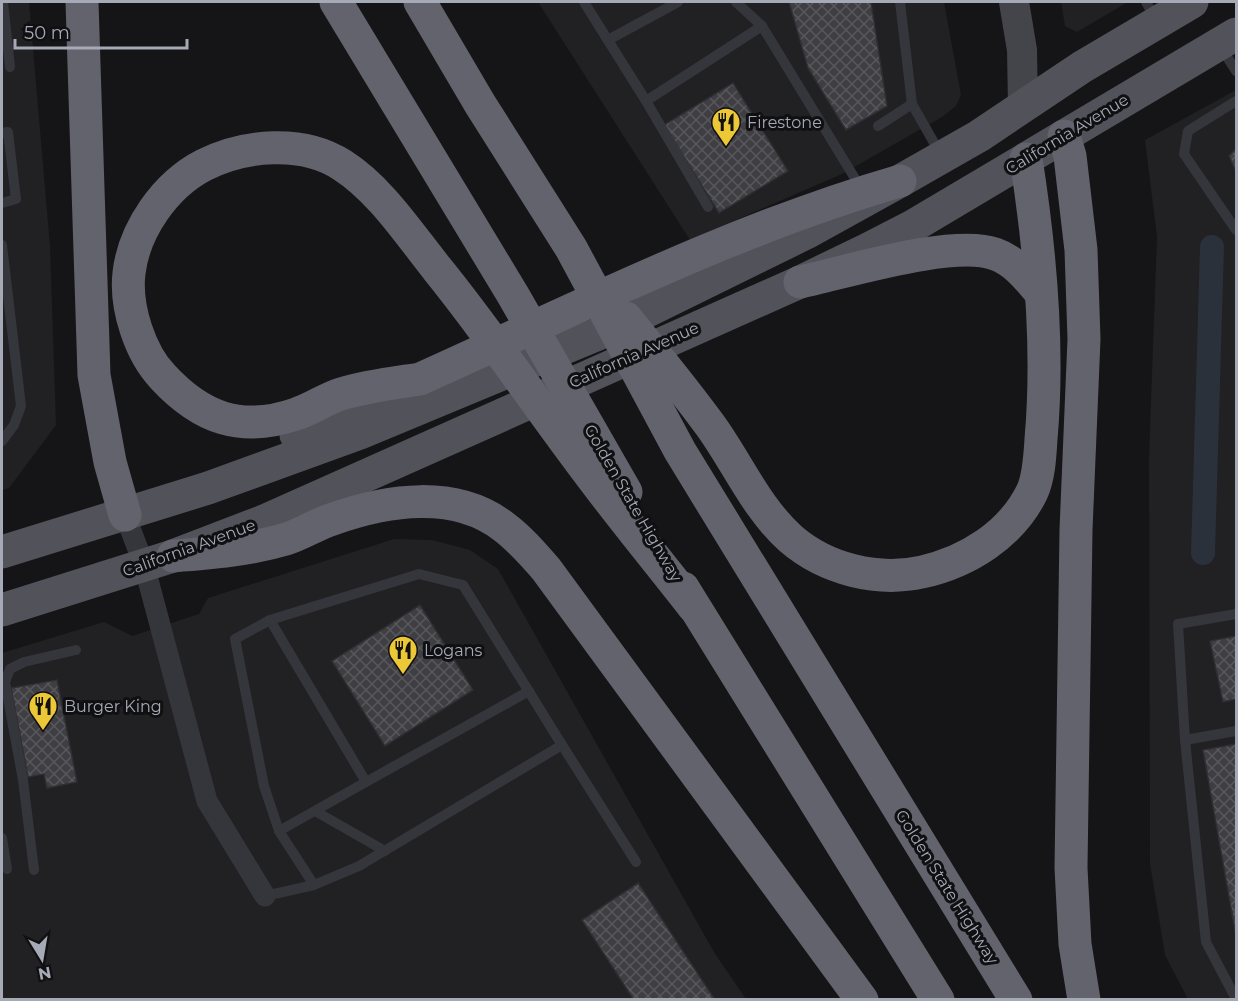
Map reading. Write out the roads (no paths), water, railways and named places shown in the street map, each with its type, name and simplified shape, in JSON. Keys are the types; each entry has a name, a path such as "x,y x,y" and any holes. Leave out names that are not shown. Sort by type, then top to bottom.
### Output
{"highway":[{"path":"82,2 94,375 110,462 125,515"},
{"name":"Golden State Highway","path":"336,2 513,295 606,480"},
{"name":"Golden State Highway","path":"420,2 480,104 572,248 680,451 1016,999"},
{"path":"1064,136 1070,156 1081,250 1084,339 1076,530 1071,868 1075,944 1084,999"},
{"path":"900,181 826,202 739,237 420,378 339,395 299,413 262,422 241,423 202,411 153,367 139,336 128,282 130,263 144,225 181,180 202,166 227,156 281,148 312,153 340,163 362,181 479,320 606,480 693,606 939,999"},
{"path":"572,248 711,426 770,518 792,540 817,556 850,570 883,575 910,575 942,568 968,556 993,540 1016,516 1033,491 1044,406 1040,292 1026,159"},
{"path":"800,282 931,254 968,249 996,254 1016,264 1040,292"},
{"path":"159,561 248,550 290,538 330,520 365,508 402,501 440,502 468,508 502,525 524,543 546,569 862,999"}],"main road":[{"name":"California Avenue","path":"2,552 208,488 360,433 615,327 806,233 942,157 1023,106 1169,7"},
{"name":"California Avenue","path":"2,610 159,561 264,521 800,282 913,226 1227,39"},
{"path":"1023,106 1064,136"},
{"path":"1023,106 1026,159"},
{"path":"208,488 255,453 420,378"}],"street":[{"path":"1014,2 1022,50 1023,106"},
{"path":"125,515 159,561 207,801 265,896"}],"lane":[{"path":"3,2 10,67"},
{"path":"584,2 708,207"},
{"path":"608,40 678,2"},
{"path":"736,2 762,26 863,192"},
{"path":"900,2 912,104 942,157"},
{"path":"645,101 762,26"},
{"path":"1227,39 1236,71"},
{"path":"1236,101 1188,131 1184,154 1236,230"},
{"path":"878,126 912,104"},
{"path":"2,133 8,132 16,199 2,203"},
{"path":"2,245 21,406 14,424 2,441"},
{"path":"314,885 279,831 264,786 235,639 270,621 419,574 463,585 636,862"},
{"path":"1236,614 1178,624 1185,740 1206,942 1236,999"},
{"path":"270,621 366,782"},
{"path":"34,870 23,780 5,682 10,669 76,650"},
{"path":"279,831 529,691"},
{"path":"1185,740 1236,731"},
{"path":"265,896 314,885 359,866 562,745"},
{"path":"315,811 385,851"},
{"path":"2,838 7,869"}],"waterway":[{"path":"1203,553 1212,247"}],"place":[{"name":"Firestone","path":"726,148"},
{"name":"Logans","path":"403,676"},
{"name":"Burger King","path":"43,732"}]}
